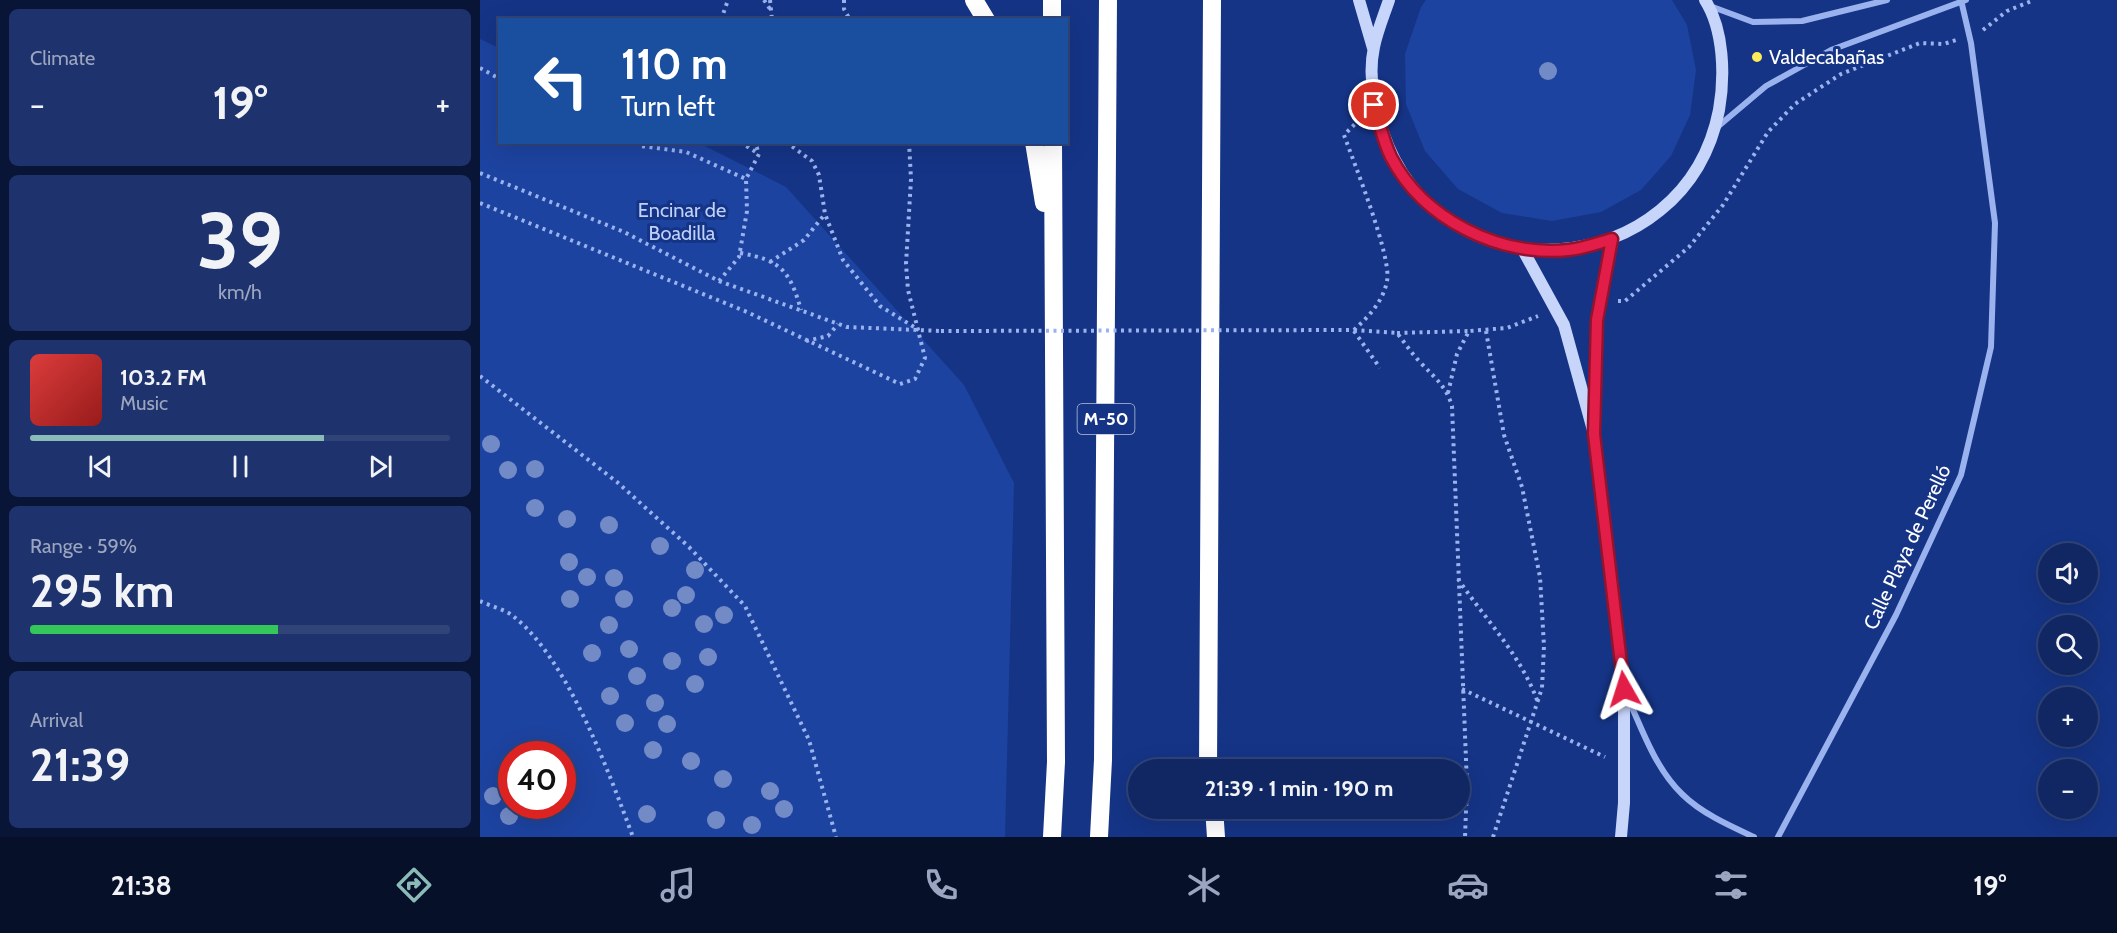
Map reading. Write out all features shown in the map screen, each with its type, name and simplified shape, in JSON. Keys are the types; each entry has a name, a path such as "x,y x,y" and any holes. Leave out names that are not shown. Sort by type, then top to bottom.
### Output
{"highway":[{"path":"974,0 985,18"},
{"path":"1052,0 1052,18"},
{"name":"M-50","path":"1099,837 1103,748 1108,0"},
{"path":"1209,759 1212,0"},
{"path":"1034,144 1055,281"},
{"path":"1052,837 1056,762 1053,144"},
{"path":"1204,837 1205,819"},
{"path":"1215,819 1216,837"}],"street":[{"path":"1359,0 1373,48 1374,105 1391,157 1425,202 1470,234 1523,250 1569,250 1612,239 1657,214 1692,176 1715,130 1723,88 1720,46 1706,3"},
{"path":"1373,48 1389,0"},
{"path":"1706,3 1753,22 1802,21 1887,0"},
{"path":"1715,130 1766,86 1832,50 1963,1"},
{"name":"Calle Playa de Perelló","path":"1778,837 1896,615 1961,475 1991,347 1995,223 1963,1"},
{"path":"1612,239 1597,320 1594,434 1624,689 1621,837"},
{"path":"1523,250 1564,325 1594,434"},
{"path":"1624,689 1653,754 1682,794 1726,825 1754,837"}],"path":[{"path":"722,18 728,0"},
{"path":"764,0 771,10"},
{"path":"770,0 771,18"},
{"path":"844,0 844,9 849,18"},
{"path":"1600,301 1626,301 1689,247 1723,205 1768,132 1795,104 1841,74 1920,44 1944,44 1969,36 1990,26 2007,11 2034,0"},
{"path":"480,68 498,78"},
{"path":"1354,330 1374,311 1387,280 1381,242 1344,135 1374,105"},
{"path":"638,144 686,152 746,179"},
{"path":"743,144 759,154"},
{"path":"719,281 740,253 747,211 746,179 759,154 756,144"},
{"path":"789,144 812,161 819,175 825,214 843,260 880,306 920,330"},
{"path":"480,203 747,312 900,384 915,379 925,358 920,330 908,291 911,179 909,144"},
{"path":"480,173 624,232 719,281 847,327 941,331 1485,332 1507,327 1554,308"},
{"path":"770,261 804,240 825,214"},
{"path":"740,253 776,264 793,281 801,310"},
{"path":"806,341 828,336 838,324"},
{"path":"1354,330 1380,368"},
{"path":"1448,393 1457,354 1469,331"},
{"path":"1485,332 1504,435 1522,487 1540,577 1544,646 1542,688 1493,837"},
{"path":"1397,333 1448,393 1452,406 1467,785 1465,837"},
{"path":"480,376 617,482 689,547 745,606 809,740 836,837"},
{"path":"1458,578 1489,624 1518,658 1537,701"},
{"path":"480,601 512,615 535,638 567,686 606,764 633,837"},
{"path":"1462,689 1624,766"}],"green space":[{"path":"1426,0 1672,0 1687,25 1696,70 1690,115 1671,156 1641,190 1601,212 1552,221 1502,213 1458,189 1425,151 1406,104 1405,54 1421,7"},
{"name":"Encinar de Boadilla","path":"480,39 498,48 498,144 701,144 786,187 964,385 1014,483 1005,837 480,837"}],"place":[{"name":"Valdecabañas","path":"1757,57"}],"route":[{"path":"1374,105 1391,157 1425,202 1470,234 1523,250 1569,250 1612,239 1597,320 1594,434 1612,568 1624,689"}]}
